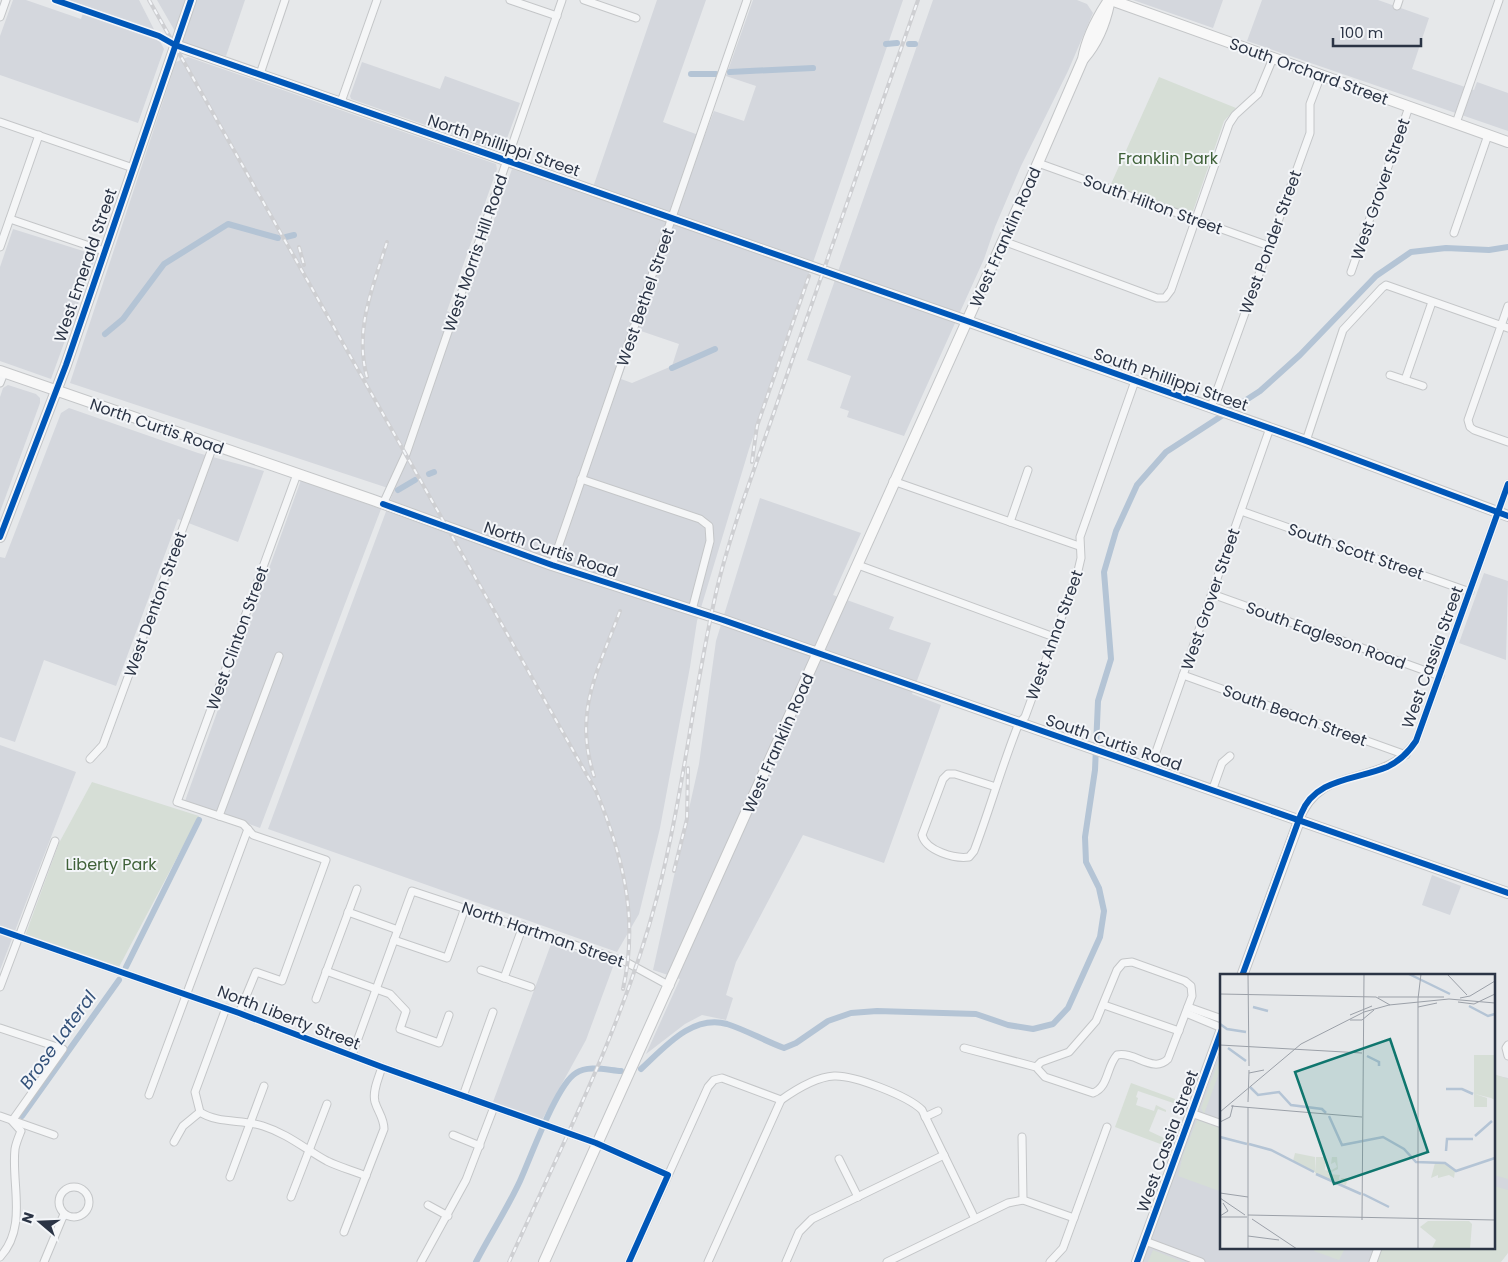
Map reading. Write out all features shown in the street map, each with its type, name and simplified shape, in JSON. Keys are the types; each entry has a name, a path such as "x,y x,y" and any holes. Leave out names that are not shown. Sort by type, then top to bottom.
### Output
{"street":[{"path":"0,18 6,0"},
{"name":"West Emerald Street","path":"0,537 57,391 191,0"},
{"path":"260,74 285,0"},
{"path":"341,102 377,0"},
{"path":"510,0 557,16"},
{"name":"West Morris Hill Road","path":"383,504 406,454 562,0"},
{"path":"584,0 636,18"},
{"name":"West Bethel Street","path":"552,565 748,0"},
{"name":"South Orchard Street","path":"1110,0 1508,142"},
{"name":"West Franklin Road","path":"546,1261 596,1143 670,986 858,565 893,481 1038,163 1084,59 1086,46 1099,15 1110,0"},
{"path":"1456,123 1499,0"},
{"name":"North Phillippi Street","path":"175,45 824,271"},
{"path":"1003,241 1157,298 1165,298 1171,290 1228,124 1258,94 1273,58"},
{"name":"West Ponder Street","path":"1215,409 1269,246 1310,133 1310,104 1321,75"},
{"name":"West Grover Street","path":"1351,272 1409,107"},
{"path":"0,122 133,168"},
{"path":"0,248 39,135"},
{"path":"1454,233 1488,135"},
{"name":"South Hilton Street","path":"1038,163 1269,246"},
{"path":"10,219 104,251"},
{"name":"South Phillippi Street","path":"824,271 1270,428 1503,514"},
{"path":"1306,441 1343,330 1386,285 1504,327"},
{"path":"1405,380 1432,302"},
{"path":"1508,306 1504,327 1468,420 1470,427 1474,430 1508,442"},
{"path":"1390,374 1423,386"},
{"name":"North Curtis Road","path":"1,376 57,391 383,504 552,565 711,616"},
{"name":"West Anna Street","path":"996,787 955,774 948,774 943,779 922,835 924,842 929,847 961,858 969,857 974,851 1019,723 1025,717 1079,567 1081,558 1080,537 1135,381"},
{"name":"West Grover Street","path":"1150,769 1270,428"},
{"name":"West Denton Street","path":"90,759 103,745 213,446"},
{"path":"1010,522 1028,470"},
{"name":"West Clinton Street","path":"219,816 177,802 297,474"},
{"path":"581,479 700,519 709,526 710,541 692,610"},
{"path":"893,481 1079,546"},
{"name":"West Cassia Street","path":"1243,974 1299,821 1309,800 1318,791 1332,784 1387,767 1406,755 1423,726 1470,592 1503,514 1508,484"},
{"name":"South Scott Street","path":"1241,511 1470,592"},
{"path":"858,565 1054,637"},
{"name":"South Eagleson Road","path":"1212,594 1440,676"},
{"name":"South Curtis Road","path":"711,616 1508,892"},
{"path":"240,1013 256,972 282,981 326,860 254,835 243,824 219,816 279,656"},
{"name":"South Beach Street","path":"1183,675 1406,755"},
{"path":"1212,791 1222,763 1230,756"},
{"path":"150,1095 248,829"},
{"path":"0,987 54,841"},
{"path":"316,999 357,888"},
{"name":"North Hartman Street","path":"398,930 412,891 626,962 670,986"},
{"path":"394,940 447,958 465,908"},
{"path":"348,912 398,930 352,1055"},
{"path":"504,978 522,926"},
{"name":"North Liberty Street","path":"0,930 187,994 382,1067 596,1143 668,1175"},
{"path":"964,1048 1036,1067 1045,1077 1093,1093 1101,1088 1112,1062 1117,1056 1126,1055 1154,1064 1166,1061 1187,1010 1192,990 1185,981 1132,962 1123,963 1117,970 1096,1021 1069,1052 1041,1062 1036,1067"},
{"path":"481,970 531,988"},
{"path":"326,971 390,994 406,1011 400,1029 439,1043 449,1015"},
{"path":"1104,1005 1179,1031"},
{"path":"200,1112 195,1092 226,1008"},
{"path":"1187,1010 1220,1018"},
{"path":"1187,1010 1220,1027"},
{"path":"463,1096 493,1012"},
{"path":"0,1028 63,1049 12,1121"},
{"name":"West Cassia Street","path":"1137,1262 1220,1033"},
{"path":"1508,1045 1506,1048 1508,1056"},
{"path":"344,1232 384,1129 384,1120 375,1102 375,1092 382,1067"},
{"path":"708,1262 781,1100 821,1079 832,1076 844,1076 914,1102 925,1117 975,1219"},
{"path":"629,1262 708,1087 714,1080 722,1078 781,1100"},
{"path":"230,1177 264,1086"},
{"path":"291,1197 327,1104"},
{"path":"421,1262 448,1216 480,1146 494,1107"},
{"path":"925,1117 938,1111"},
{"path":"200,1112 215,1119 251,1122 280,1132 327,1161 366,1176"},
{"path":"174,1142 183,1126 200,1112"},
{"path":"1191,1113 1220,1123"},
{"path":"0,1116 54,1135"},
{"path":"0,1257 5,1252 17,1219 15,1149 21,1131 12,1121"},
{"path":"1050,1262 1063,1248 1107,1128"},
{"path":"453,1135 480,1146"},
{"path":"1022,1137 1023,1200"},
{"path":"786,1262 805,1224 944,1155"},
{"path":"839,1159 858,1197"},
{"path":"73,1187 82,1190 90,1202 86,1212 78,1217 64,1214 59,1205 61,1195 73,1187"},
{"path":"887,1262 1008,1203 1023,1200 1074,1218"},
{"path":"428,1205 448,1216"},
{"path":"44,1262 64,1214"},
{"path":"1145,1241 1201,1262"},
{"path":"1373,1262 1377,1250"}],"shaded area":[{"path":"13,0 26,0 81,19 85,7 65,0 139,0 164,49 138,123 0,75 0,36"},
{"path":"157,0 187,0 176,33"},
{"path":"196,0 245,0 226,56 181,43"},
{"path":"657,0 706,0 663,122 704,137 714,111 744,121 756,86 726,76 753,0 903,0 749,449 697,621 660,828 639,914 617,952 268,829 394,490 70,383 176,62 188,57 496,164 497,169 447,311 460,316 512,169 590,196","holes":["638,330 679,344 672,366 632,383 621,379"]},
{"path":"933,0 1077,0 1087,4 1093,13 1068,71 1021,166 995,227 984,259 904,436 847,417 849,411 840,408 851,376 807,360"},
{"path":"1133,0 1223,0 1213,28"},
{"path":"1262,0 1378,0 1429,18 1412,69 1474,90 1477,82 1508,93 1508,131 1247,41"},
{"path":"362,62 440,89 445,76 520,103 502,152 351,99 350,96"},
{"path":"13,229 96,255 51,379 0,361 0,267"},
{"path":"8,385 36,394 40,398 40,403 0,512 0,397 3,388"},
{"path":"69,408 198,453 264,471 238,542 178,519 116,686 44,660 15,742 0,737 0,557 5,558 61,413"},
{"path":"301,480 381,509 260,828 185,801"},
{"path":"760,498 861,533 833,595 894,617 889,629 931,643 912,694 941,705 884,863 803,835 736,962 726,995 733,998 726,1020 702,1015 685,1024 646,1054 680,979 653,970 699,764 716,641"},
{"path":"1484,573 1508,581 1506,660 1459,643"},
{"path":"0,745 76,772 0,970"},
{"path":"1432,875 1461,886 1450,915 1422,905"},
{"path":"551,944 614,964 586,1040 542,1120 493,1102"},
{"path":"1220,1052 1220,1250 1496,1250 1496,1075 1508,1078 1508,1251 1500,1262 1142,1262"}],"green space":[{"name":"Franklin Park","path":"1159,77 1236,108 1224,121 1192,214 1111,184"},
{"name":"Liberty Park","path":"92,782 199,816 119,967 25,936 59,843"},
{"path":"1220,1056 1220,1070 1204,1114 1201,1108"},
{"path":"1496,1075 1508,1079 1508,1179 1496,1176"},
{"path":"1131,1083 1186,1103 1185,1107 1138,1091 1136,1097 1138,1098 1136,1105 1154,1111 1156,1105 1166,1110 1166,1112 1158,1109 1149,1131 1164,1138 1167,1131 1176,1134 1171,1148 1115,1127"},
{"path":"1197,1120 1220,1128 1220,1191 1178,1176 1183,1155"},
{"path":"1496,1187 1508,1190 1508,1253 1501,1262 1376,1262 1380,1250 1496,1250"},
{"path":"1153,1250 1183,1262 1148,1262"},
{"path":"1314,1250 1344,1250 1339,1260"}],"waterway":[{"path":"886,44 897,43"},
{"path":"909,44 915,44"},
{"path":"730,72 813,68"},
{"path":"691,74 716,74"},
{"path":"105,334 123,319 164,264 228,224 278,238"},
{"path":"286,237 294,235"},
{"path":"641,1069 669,1043 690,1028 714,1022 734,1026 784,1048 796,1043 828,1021 851,1013 877,1011 976,1014 1008,1025 1033,1029 1053,1024 1068,1008 1100,937 1104,911 1099,888 1086,862 1085,837 1095,770 1098,701 1111,659 1104,572 1116,531 1137,485 1166,452 1260,391 1300,355 1376,276 1411,252 1446,248 1489,250 1508,247"},
{"path":"672,368 715,349"},
{"path":"429,474 434,472"},
{"path":"398,490 415,480"},
{"name":"Brose Lateral","path":"126,967 199,820"},
{"name":"Brose Lateral","path":"22,1116 119,980"},
{"path":"476,1262 515,1191 553,1106 569,1080 576,1073 586,1069 621,1071"}],"railway":[{"path":"149,0 596,791 614,840 626,888 629,938 628,963 623,989"},
{"path":"509,1262 571,1128 628,991 657,897 666,859 708,631 725,558 743,501 918,0"},
{"path":"367,377 363,342 364,325 371,292 387,242"},
{"path":"299,247 304,265"},
{"path":"752,462 757,426 809,276"},
{"path":"594,776 588,753 587,711 597,672 620,611"},
{"path":"674,871 687,819 688,768"}],"cycle path":[{"path":"55,0 159,36 175,45 1306,441 1508,516"},
{"path":"0,537 66,365 191,0"},
{"path":"1243,974 1307,802 1326,787 1392,765 1416,741 1508,484"},
{"path":"383,504 552,565 723,620 1508,893"},
{"path":"0,930 239,1013 382,1067 596,1143 668,1175 629,1262"},
{"path":"1137,1262 1220,1034"}]}
